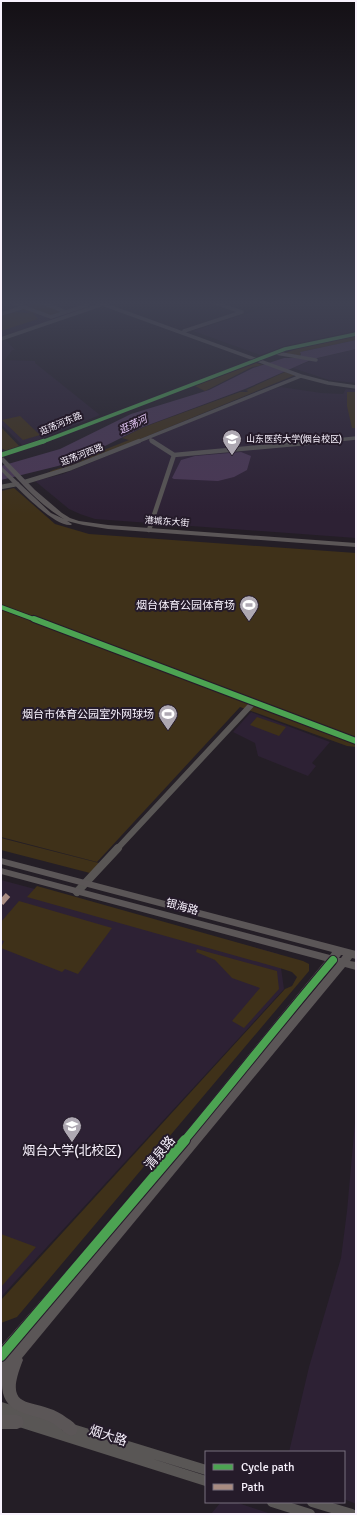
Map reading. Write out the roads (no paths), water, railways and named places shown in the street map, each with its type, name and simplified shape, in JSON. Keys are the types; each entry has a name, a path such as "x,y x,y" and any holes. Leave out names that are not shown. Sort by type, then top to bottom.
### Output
{"main road":[{"name":"港城东大街","path":"1,457 18,476 56,511 70,519 97,526 356,545"},
{"name":"港城东大街","path":"1,468 55,518 88,529 356,550"},
{"name":"银海路","path":"1,861 84,883 348,960"},
{"name":"银海路","path":"1,871 77,892 348,960"},
{"name":"清泉路","path":"1,1373 348,960"},
{"name":"清泉路","path":"1,1356 152,1180 257,1053 275,1028 348,960"},
{"path":"21,1349 8,1381 8,1392 12,1399 16,1404 52,1416 71,1429"},
{"path":"1,1422 17,1422"}],"street":[{"name":"逛荡河东路","path":"1,457 223,372"},
{"path":"292,372 301,376 333,384 356,386"},
{"path":"294,372 322,380 356,386"},
{"name":"逛荡河西路","path":"25,482 71,468 301,376"},
{"path":"151,440 174,455 356,438"},
{"path":"149,530 174,455"},
{"path":"1,487 17,484"},
{"path":"1,607 356,741"},
{"path":"77,892 253,703"},
{"name":"烟大路","path":"1,1407 205,1470"},
{"name":"烟大路","path":"1,1416 205,1481"},
{"path":"275,1503 310,1514"},
{"path":"315,1503 352,1514"}],"water":[{"name":"逛荡河","path":"246,372 284,372 245,389 143,427 89,454 58,466 1,480 1,466 60,449 131,414 209,390"},
{"path":"241,452 251,456 247,470 234,477 218,481 172,478 181,460 195,456"}],"place":[{"name":"山东医药大学(烟台校区)","path":"232,456"},
{"name":"烟台体育公园体育场","path":"249,622"},
{"name":"烟台市体育公园室外网球场","path":"168,731"},
{"name":"烟台大学(北校区)","path":"72,1143"}]}
